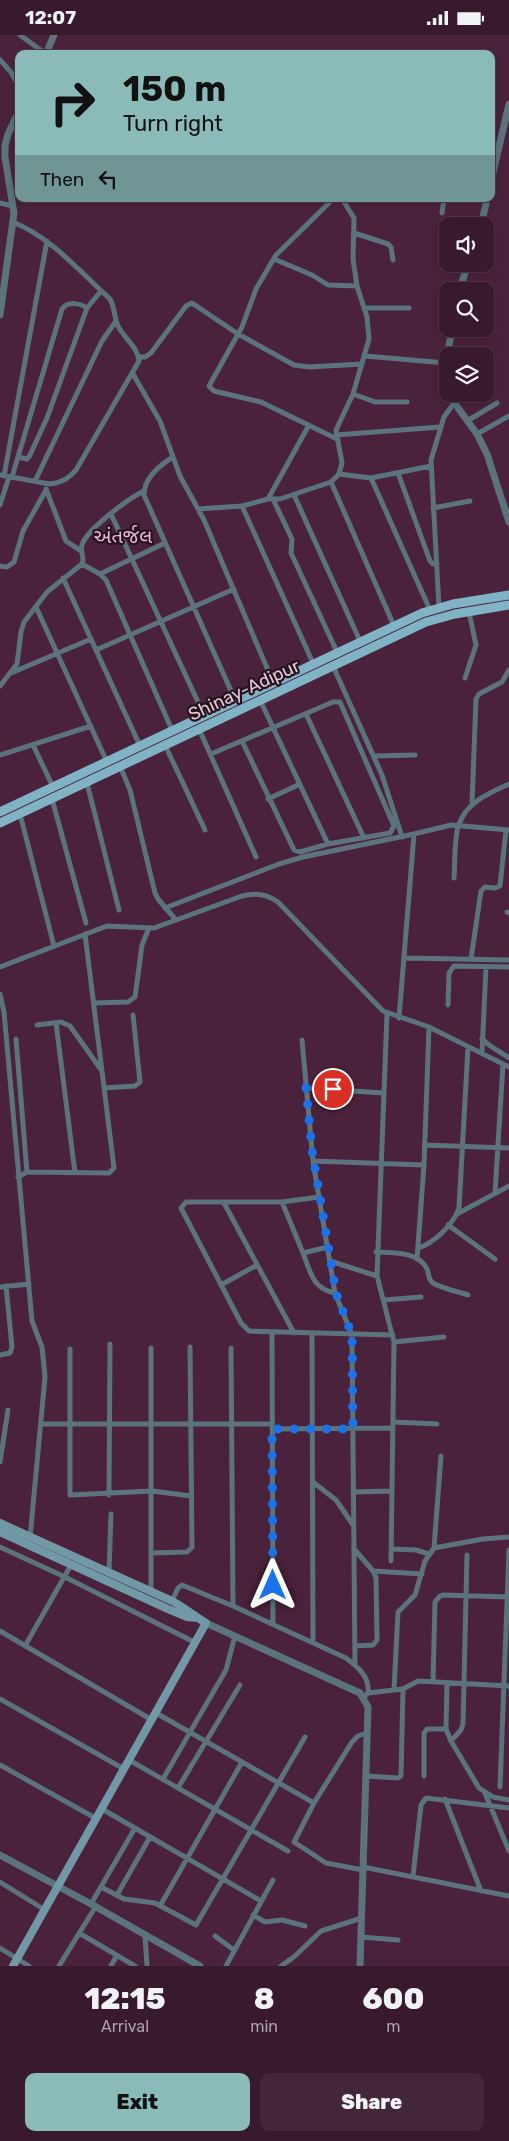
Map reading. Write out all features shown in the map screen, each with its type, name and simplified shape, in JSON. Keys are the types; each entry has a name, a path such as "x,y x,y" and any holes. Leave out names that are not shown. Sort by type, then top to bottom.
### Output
{"main road":[{"name":"Shinay-Adipur","path":"0,812 394,626 435,609 509,595"},
{"name":"Shinay-Adipur","path":"0,823 426,622 509,605"},
{"path":"0,1523 172,1601 189,1610 206,1623 13,1966"},
{"path":"1,1535 168,1609 187,1617 198,1618"}],"street":[{"path":"20,35 41,50"},
{"path":"48,50 54,35"},
{"path":"0,60 15,80"},
{"path":"495,164 509,104"},
{"path":"0,315 13,222 13,206 3,158 8,134 15,119"},
{"path":"330,202 288,242 274,259 256,289 238,334 209,383 209,388 214,391 261,402 337,437 440,427"},
{"path":"198,509 242,506 271,499 280,499 331,482 339,474 342,463 337,437 338,424 353,394 365,356 370,327 357,286 352,249 354,218 344,202"},
{"path":"442,213 444,202"},
{"path":"483,217 486,202"},
{"path":"0,203 13,206"},
{"path":"6,476 44,483 64,481 76,470 133,374 139,357 116,321 113,305 101,291 47,241 30,229 13,222"},
{"path":"354,233 388,244 391,247 393,260"},
{"path":"0,505 47,241"},
{"path":"274,259 312,275 328,285 357,286"},
{"path":"18,457 27,459 30,455 47,418 87,308 101,291"},
{"path":"139,357 146,357 151,353 186,306 192,303 238,334 294,365 309,367 362,364"},
{"path":"6,476 18,457 62,309 68,304 81,305 87,308"},
{"path":"364,308 409,308"},
{"path":"35,481 102,341 116,321"},
{"path":"365,356 439,362"},
{"path":"133,374 160,421 180,476 198,509 273,682"},
{"path":"353,394 375,402 408,402"},
{"path":"435,609 436,564 431,466 440,427 446,411 454,403 477,434 495,472 509,522"},
{"path":"467,421 497,403"},
{"path":"477,434 509,416"},
{"path":"271,499 309,425"},
{"path":"0,686 20,658 22,627 47,591 82,564 84,559 81,551 87,535 126,501 144,491 158,467 174,457"},
{"path":"339,474 371,478 431,466"},
{"path":"398,473 428,558 431,563 436,564"},
{"path":"371,478 435,609"},
{"path":"331,482 394,626"},
{"path":"44,483 66,541 81,551"},
{"path":"0,565 7,567 14,562 24,531 46,490"},
{"path":"144,491 146,500 235,700"},
{"path":"294,495 360,641"},
{"path":"271,499 292,539 291,553 337,652"},
{"path":"433,508 470,501"},
{"path":"242,506 313,663"},
{"path":"111,514 204,715"},
{"path":"100,574 165,543"},
{"path":"82,564 100,574 106,581 172,730"},
{"path":"63,578 140,746"},
{"path":"96,650 234,589"},
{"path":"36,607 107,762"},
{"path":"465,678 476,645 469,612"},
{"path":"10,674 91,639"},
{"path":"332,666 382,775 402,837"},
{"path":"472,804 476,699 480,694 502,682 509,670"},
{"path":"260,700 328,844"},
{"path":"211,754 333,702 340,703 394,826 390,833 328,844 300,852 294,850 268,799 242,741"},
{"path":"306,714 364,837"},
{"path":"0,755 91,726"},
{"path":"199,729 256,857"},
{"path":"33,745 53,787"},
{"path":"165,745 205,830"},
{"path":"374,756 415,755"},
{"path":"116,757 130,790 155,893 176,921"},
{"path":"86,783 119,910"},
{"path":"268,799 300,784"},
{"path":"454,878 458,824 472,804 484,795 509,784"},
{"path":"52,799 86,923"},
{"path":"20,814 54,946"},
{"path":"165,908 279,864 304,857 458,824 508,830 500,885 495,888 485,887 481,891 471,959"},
{"path":"399,1018 414,834"},
{"path":"0,967 107,926 150,928 176,921 251,893 271,897 387,1014 429,1027 509,1067"},
{"path":"94,1003 128,1002 135,997 142,945 150,928"},
{"path":"18,1177 27,1172 109,1173 114,1168 85,934"},
{"path":"404,958 509,960"},
{"path":"448,1005 451,969 459,965 509,967"},
{"path":"482,1053 486,967"},
{"path":"0,994 4,1013 32,1321 42,1347 45,1377 30,1538"},
{"path":"387,1014 376,1252 377,1276 394,1342 391,1561"},
{"path":"104,1088 135,1085 140,1082 132,1015"},
{"path":"37,1025 61,1022 70,1026 102,1072"},
{"path":"56,1023 75,1173"},
{"path":"417,1259 424,1165 429,1027"},
{"path":"16,1039 27,1172"},
{"path":"482,1039 509,1058"},
{"path":"302,1040 313,1161 319,1197 336,1293 352,1335 355,1665"},
{"path":"457,1214 463,1146 468,1047"},
{"path":"495,1193 503,1064"},
{"path":"306,1088 383,1093"},
{"path":"424,1145 509,1148"},
{"path":"313,1161 424,1165"},
{"path":"418,1249 430,1243 457,1214 509,1186"},
{"path":"319,1197 282,1202 186,1202 181,1208 220,1285 245,1329 254,1332 272,1333 393,1335"},
{"path":"282,1202 316,1284 325,1291 336,1293"},
{"path":"224,1203 294,1333"},
{"path":"448,1225 495,1259"},
{"path":"303,1253 328,1247"},
{"path":"376,1252 402,1253 417,1259 425,1266 433,1283 468,1295"},
{"path":"330,1261 377,1276"},
{"path":"220,1285 258,1265"},
{"path":"0,1355 10,1353 12,1347 3,1286 29,1284"},
{"path":"384,1300 421,1297"},
{"path":"272,1333 273,1624"},
{"path":"312,1334 313,1643"},
{"path":"394,1342 444,1337"},
{"path":"109,1495 110,1345"},
{"path":"151,1553 190,1551 192,1547 190,1347"},
{"path":"151,1348 151,1592"},
{"path":"231,1348 233,1606"},
{"path":"70,1349 70,1495 109,1495 152,1491 191,1496"},
{"path":"0,1462 8,1410"},
{"path":"393,1422 437,1424"},
{"path":"42,1424 231,1423 312,1429 393,1428"},
{"path":"394,1690 398,1612 415,1595 429,1554 434,1548 441,1456"},
{"path":"313,1482 336,1499 354,1525"},
{"path":"353,1492 392,1491"},
{"path":"109,1574 111,1514"},
{"path":"434,1548 483,1539 509,1537"},
{"path":"0,1547 65,1577 196,1643"},
{"path":"392,1549 416,1550 429,1554"},
{"path":"354,1550 376,1578 377,1642 373,1645 355,1646"},
{"path":"500,1787 506,1686 509,1550"},
{"path":"451,1741 461,1730 463,1724 467,1555"},
{"path":"25,1646 71,1565"},
{"path":"372,1571 422,1574"},
{"path":"172,1601 178,1588 182,1585 233,1606 346,1658 355,1665 368,1681 366,1695 368,1707 360,1966"},
{"path":"433,1682 435,1602 440,1596 507,1597"},
{"path":"206,1623 366,1695 403,1689 418,1681 506,1686"},
{"path":"0,1631 154,1717 206,1741 314,1803"},
{"path":"163,1779 226,1670 235,1636"},
{"path":"446,1683 446,1729 473,1781 485,1793 509,1851"},
{"path":"178,1788 240,1685"},
{"path":"366,1775 398,1778 401,1776 403,1689"},
{"path":"0,1699 124,1769"},
{"path":"424,1776 424,1733 427,1729 446,1729"},
{"path":"367,1733 352,1742 314,1803 294,1842 326,1863 413,1876 509,1896"},
{"path":"101,1887 124,1899 150,1901 196,1925 305,1737"},
{"path":"129,1760 216,1808 288,1851"},
{"path":"160,1906 242,1762"},
{"path":"0,1765 97,1819"},
{"path":"485,1793 509,1800"},
{"path":"413,1876 422,1801 429,1797 509,1807"},
{"path":"445,1799 481,1891"},
{"path":"102,1809 261,1901"},
{"path":"59,1966 79,1933 101,1887 135,1828"},
{"path":"116,1895 150,1837"},
{"path":"0,1855 94,1905 200,1966"},
{"path":"226,1966 273,1880"},
{"path":"0,1882 46,1910"},
{"path":"253,1915 265,1922 282,1920 305,1926"},
{"path":"281,1966 295,1956 321,1931 362,1918"},
{"path":"79,1933 135,1966"},
{"path":"145,1935 147,1966"},
{"path":"215,1936 234,1950"},
{"path":"361,1937 398,1940"},
{"path":"0,1948 30,1966"},
{"path":"111,1966 117,1955"}],"district":[{"name":"અંતર્જલ","path":"123,536"}],"route":[{"path":"273,1585 272,1429 353,1429 352,1335 336,1293 312,1150 306,1088 333,1089"}]}
